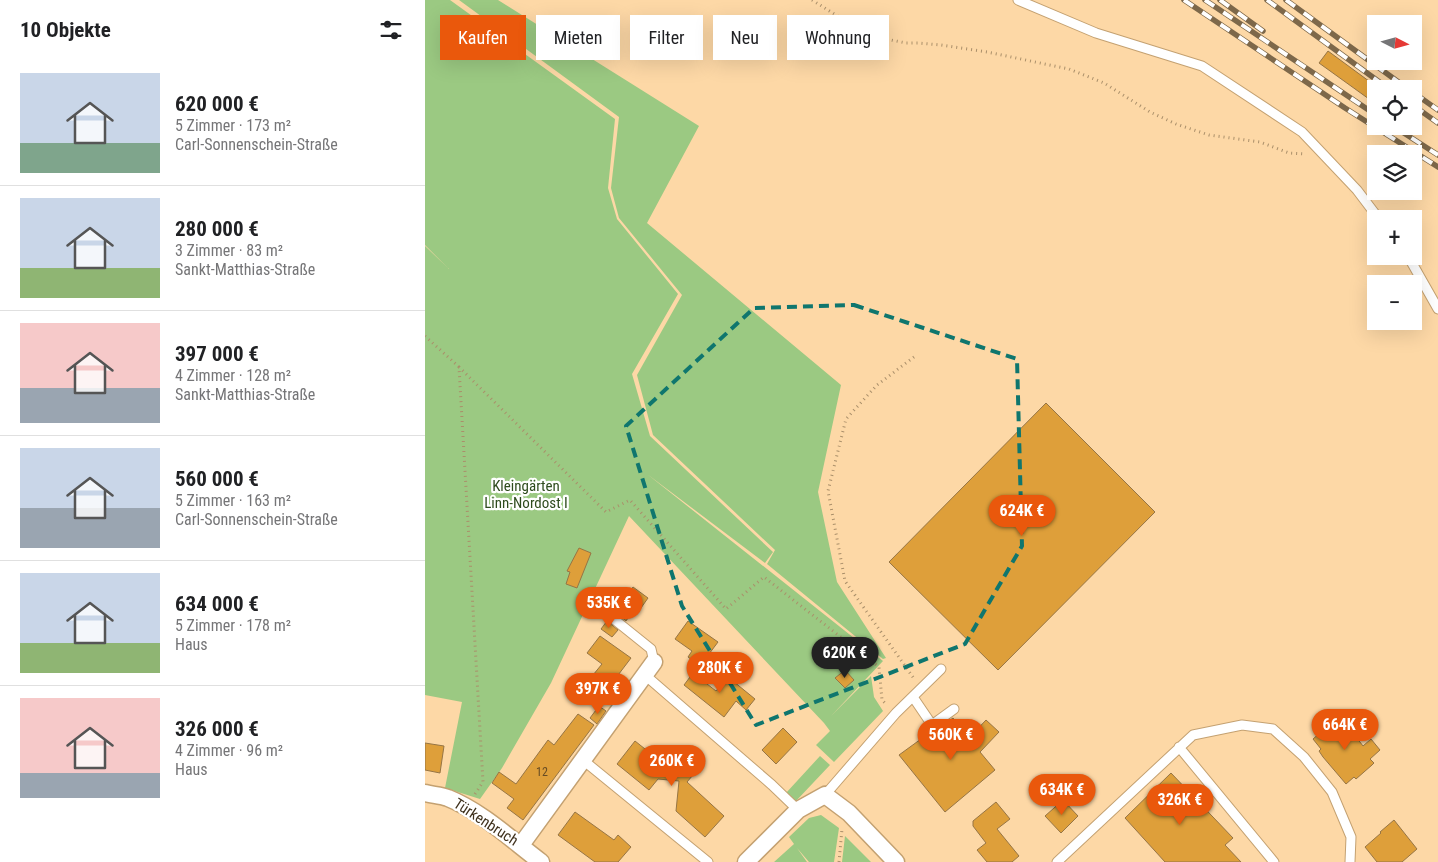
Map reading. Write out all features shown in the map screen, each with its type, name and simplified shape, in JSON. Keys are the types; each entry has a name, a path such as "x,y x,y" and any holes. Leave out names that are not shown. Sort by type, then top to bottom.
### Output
{"street":[{"path":"521,845 649,669"},
{"name":"Türkenbruch","path":"425,793 446,797 467,807 521,845 537,861"},
{"path":"746,862 798,810 825,795 849,813 896,862"}],"lane":[{"path":"1018,0 1096,33 1202,66 1302,132 1357,190 1372,210"},
{"path":"1413,265 1438,310"},
{"path":"600,608 651,649 649,669 798,810"},
{"path":"825,795 895,713 941,669"},
{"path":"913,697 932,725 954,708"},
{"path":"1057,862 1193,736 1212,730 1242,725 1273,729 1304,757 1332,792 1351,837 1350,862"},
{"path":"1179,747 1274,862"},
{"path":"583,760 708,862"}],"path":[{"path":"812,0 855,27 881,38 906,43 941,45 987,52 1069,70 1104,83 1150,112 1176,124 1209,135 1260,142 1289,153 1307,154 1319,150"},
{"path":"425,336 606,512 630,500 726,610 764,577 879,667 882,700 895,713"},
{"path":"914,357 877,385 845,418 828,491 845,581 921,688"},
{"path":"459,367 483,782 467,807"},
{"path":"839,862 841,831 849,813"}],"highlighted area":[{"path":"854,305 1017,359 1022,546 965,644 756,725 682,606 626,426 754,308"}],"green space":[{"name":"Kleingärten Linn-Nordost I","path":"425,0 450,0 471,15 440,15 440,60 526,60 526,55 615,119 608,188 617,219 678,294 632,374 650,436 773,552 765,563 647,474 883,661 831,716 871,676 874,697 883,711 834,762 816,745 830,731 824,723 629,516 551,683 502,768 480,799 445,788 462,702 425,695 425,246 449,269 425,245"},
{"path":"459,0 498,0 522,15 480,15"},
{"path":"526,18 536,24 536,56 526,49"},
{"path":"541,60 594,60 699,126 647,223 841,385 818,492 837,582 886,658 883,659 767,564 775,550 653,435 637,375 682,295 619,218 611,188 619,117"},
{"path":"820,756 830,765 796,801 786,793"},
{"path":"821,815 839,828 834,862 809,862 797,848 807,862 774,862 794,844 789,837 809,818"},
{"path":"845,836 871,862 842,862"}],"building":[{"path":"1328,51 1367,80 1367,98 1319,63"},
{"path":"1046,403 1155,512 998,670 889,562"},
{"path":"579,548 591,553 577,588 566,584 570,572 567,571"},
{"path":"633,587 648,598 636,615 632,612 626,621 614,611"},
{"path":"607,621 618,630 612,637 601,629"},
{"path":"688,621 718,642 700,666 688,657 692,651 675,639"},
{"path":"600,636 631,658 609,687 593,675 602,664 587,653"},
{"path":"845,670 854,680 845,688 835,678"},
{"path":"693,673 716,691 728,677 755,699 746,710 736,701 724,717 684,685"},
{"path":"599,706 606,711 597,724 590,718"},
{"path":"578,714 594,725 523,820 507,808 514,799 492,783 499,772 516,784 548,740 554,745"},
{"path":"953,718 969,738 986,720 999,732 980,752 995,770 945,812 899,755"},
{"path":"1337,718 1351,735 1353,733 1363,746 1371,739 1380,750 1370,759 1374,763 1372,765 1356,779 1354,777 1346,784 1323,757 1319,751 1321,749 1313,739"},
{"path":"783,728 797,742 776,764 762,750"},
{"path":"635,741 674,772 681,765 693,775 687,782 724,816 705,837 676,811 679,781 658,779 649,790 617,764"},
{"path":"425,743 444,746 440,773 425,770"},
{"path":"1171,773 1233,838 1225,845 1241,862 1165,862 1125,818"},
{"path":"1063,800 1078,816 1061,833 1045,816"},
{"path":"996,802 1010,819 997,829 1019,856 1012,862 987,862 977,850 986,843 973,826 973,821"},
{"path":"575,812 614,840 618,835 631,847 618,862 595,862 558,835"},
{"path":"1394,820 1417,849 1402,862 1377,862 1365,847"}],"railway":[{"path":"1184,0 1345,108 1438,167"},
{"path":"1205,0 1367,109"},
{"path":"1220,0 1263,31"},
{"path":"1267,0 1377,80"},
{"path":"1286,0 1396,80"},
{"path":"1422,99 1438,110"},
{"path":"1422,112 1438,123"},
{"path":"1407,135 1438,155"}]}
